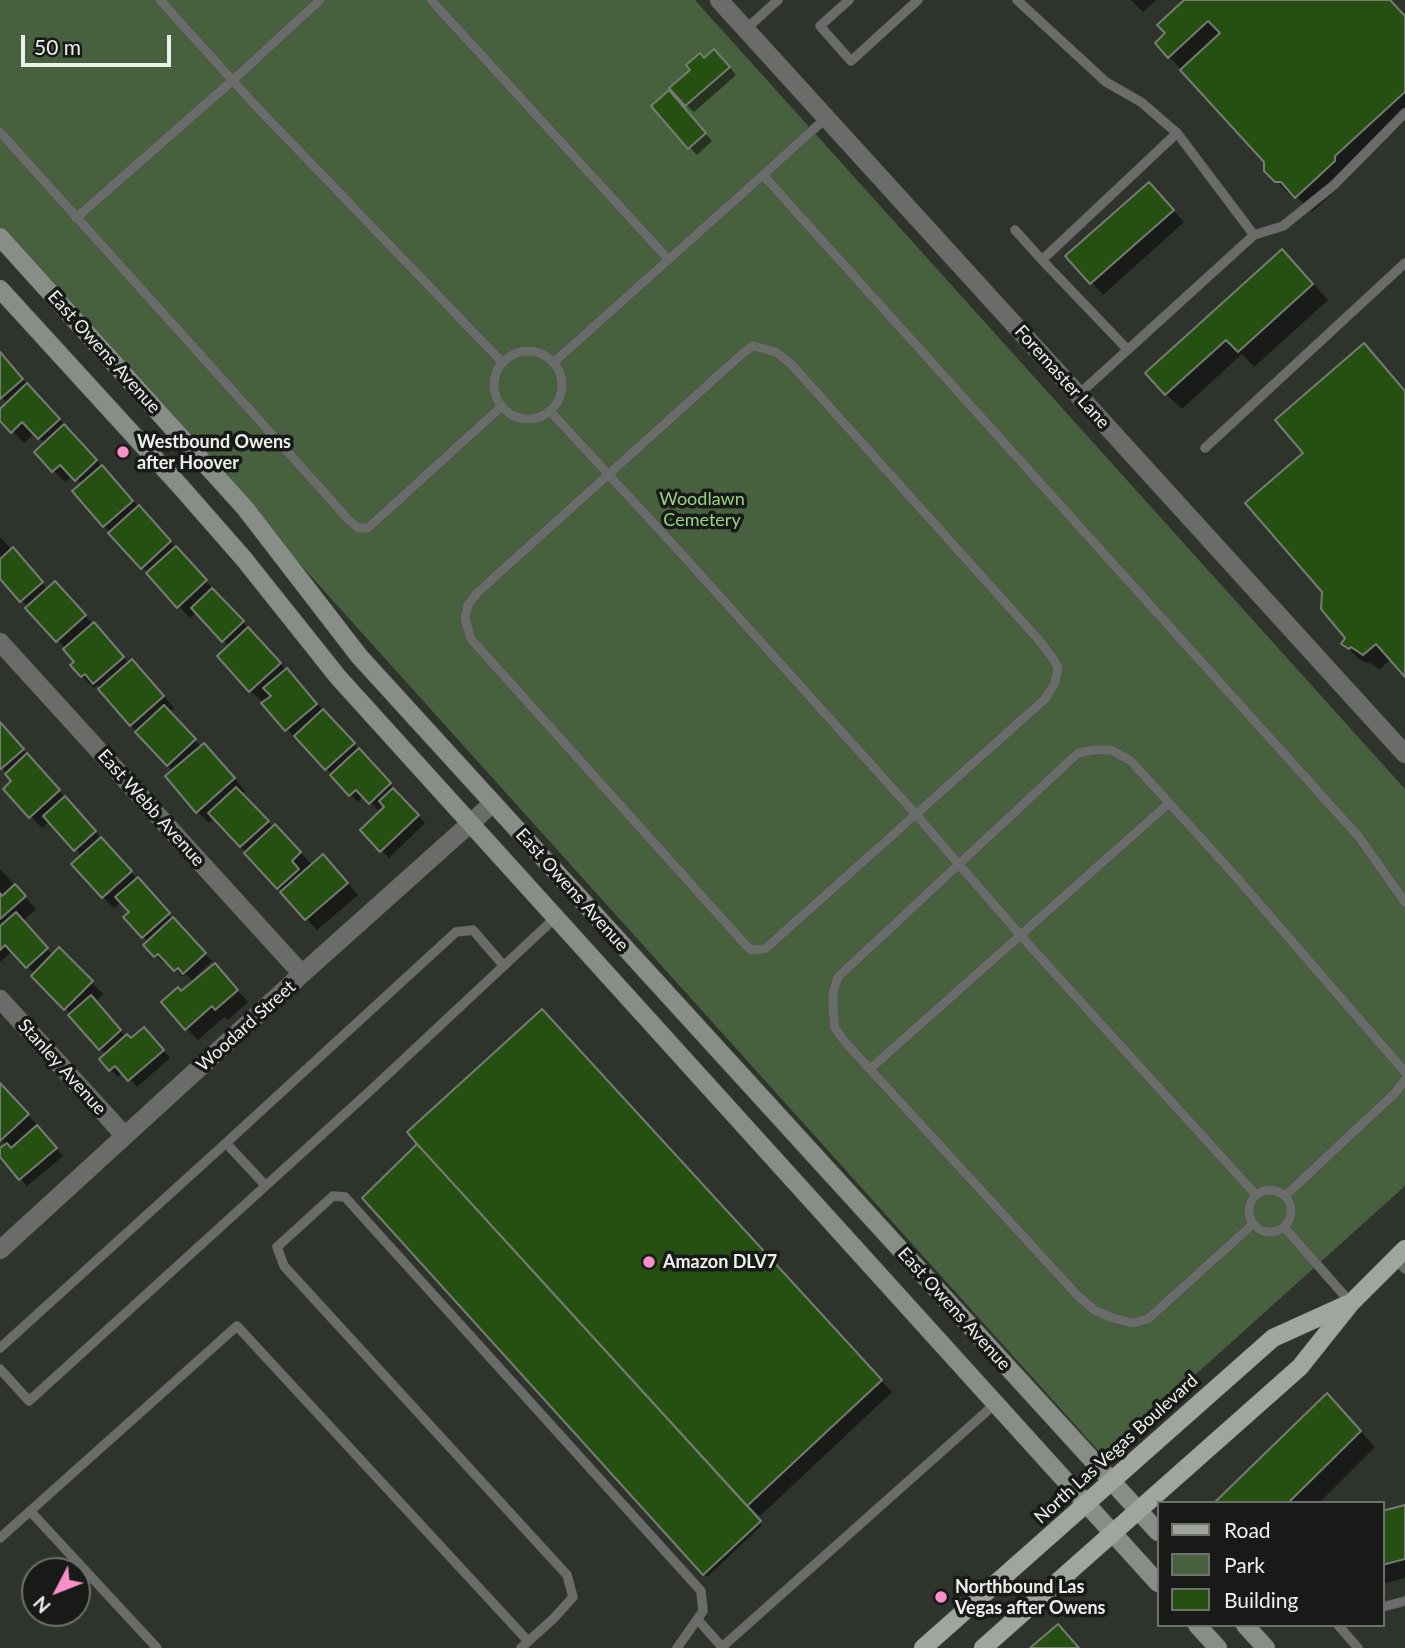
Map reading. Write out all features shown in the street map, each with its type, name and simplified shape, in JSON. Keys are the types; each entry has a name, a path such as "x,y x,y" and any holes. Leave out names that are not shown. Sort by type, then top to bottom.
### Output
{"main road":[{"name":"East Owens Avenue","path":"0,237 245,508 359,656 1156,1530"},
{"name":"East Owens Avenue","path":"0,289 244,559 338,677 1156,1581"},
{"name":"North Las Vegas Boulevard","path":"983,1648 1300,1367 1351,1303 1402,1259"},
{"name":"North Las Vegas Boulevard","path":"923,1648 1273,1338 1351,1303"},
{"path":"1199,1627 1218,1648"},
{"path":"1247,1627 1266,1648"}],"street":[{"name":"Foremaster Lane","path":"719,0 1405,754"},
{"name":"East Webb Avenue","path":"0,642 302,974"},
{"name":"Woodard Street","path":"0,1250 493,803"},
{"name":"Stanley Avenue","path":"0,999 125,1136"}],"lane":[{"path":"160,0 232,80 503,363"},
{"path":"76,218 320,0"},
{"path":"430,0 667,259"},
{"path":"746,29 778,0"},
{"path":"849,0 820,26 851,61 918,0"},
{"path":"1017,0 1106,82 1141,102 1177,133 1254,235"},
{"path":"1078,395 1254,235 1283,226 1334,185 1405,113"},
{"path":"554,362 826,118"},
{"path":"0,132 358,528 368,528 502,406"},
{"path":"1042,260 1177,133"},
{"path":"762,175 1359,837 1405,902"},
{"path":"1015,230 1127,349"},
{"path":"1205,448 1404,268"},
{"path":"753,346 776,352 800,374 1038,639 1058,668 1055,683 1045,699 765,949 751,950 743,942 471,639 465,620 468,605 477,593 609,475 743,353 753,346"},
{"path":"522,352 544,355 554,362 562,382 562,393 550,411 541,417 520,418 502,406 496,396 495,384 503,363 522,352"},
{"path":"550,411 1256,1195"},
{"path":"1253,1224 1148,1319 1133,1323 1094,1310 1078,1296 835,1028 833,992 838,977 1078,753 1111,750 1131,761 1405,1072"},
{"path":"870,1069 1169,803"},
{"path":"0,1369 29,1401 371,1090 555,917"},
{"path":"0,1348 456,932 473,930 504,966"},
{"path":"1285,1196 1394,1094 1405,1080"},
{"path":"226,1143 265,1185"},
{"path":"1272,1190 1285,1196 1291,1208 1291,1215 1284,1227 1272,1232 1258,1229 1253,1224 1249,1211 1256,1195 1272,1190"},
{"path":"0,1538 237,1326 524,1645 554,1618 573,1597 567,1575 284,1266 277,1247 333,1196 345,1197 701,1591 703,1611 677,1648"},
{"path":"1284,1227 1351,1303"},
{"path":"698,1620 722,1647 995,1404"},
{"path":"30,1511 157,1648"},
{"path":"1384,1606 1405,1601"},
{"path":"1340,1627 1358,1648"}],"green space":[{"name":"Woodlawn Cemetery","path":"0,0 695,0 1405,789 1405,1186 1104,1457 0,231"}],"building":[{"path":"1184,0 1390,0 1405,16 1405,92 1335,156 1335,161 1295,198 1281,182 1275,182 1264,171 1264,162 1180,70 1220,33 1208,21 1168,58 1155,43 1165,33 1157,25"},
{"path":"714,49 730,67 685,106 669,88 690,70 686,65 700,53 704,58"},
{"path":"669,90 706,133 688,149 651,106"},
{"path":"1149,182 1174,210 1090,284 1065,256"},
{"path":"1282,249 1313,284 1238,352 1226,340 1165,395 1145,373"},
{"path":"1364,343 1405,391 1405,677 1376,644 1363,655 1341,644 1345,638 1321,609 1322,592 1245,503 1303,453 1275,420"},
{"path":"0,352 23,379 0,399"},
{"path":"27,383 60,419 38,439 22,422 11,433 0,421 0,409"},
{"path":"64,424 97,460 75,481 60,465 52,472 34,452"},
{"path":"102,465 133,501 103,527 72,491"},
{"path":"139,505 171,541 141,569 108,533"},
{"path":"176,546 207,580 177,608 146,573"},
{"path":"13,547 43,582 20,602 0,579 0,559"},
{"path":"55,581 86,615 56,642 25,608"},
{"path":"212,588 244,621 222,642 191,608"},
{"path":"94,622 124,657 93,684 85,674 81,677 70,665 74,662 63,649"},
{"path":"248,627 281,663 249,692 217,656"},
{"path":"132,659 164,696 130,726 98,689"},
{"path":"287,668 317,704 285,731 261,703 271,696 263,688"},
{"path":"164,705 196,739 167,766 135,732"},
{"path":"323,709 355,743 325,770 294,736"},
{"path":"0,722 24,749 1,769 0,769"},
{"path":"204,743 235,778 196,813 165,776"},
{"path":"359,748 391,783 369,804 356,790 349,796 330,775"},
{"path":"27,753 60,790 29,818 3,789 11,781 5,774"},
{"path":"236,787 269,821 240,847 208,813"},
{"path":"393,788 419,815 380,852 360,830 384,807 379,801"},
{"path":"65,796 96,831 74,851 43,816"},
{"path":"275,824 301,852 292,861 299,869 277,889 244,853"},
{"path":"101,837 132,871 102,898 71,864"},
{"path":"323,854 348,883 305,920 280,892"},
{"path":"138,877 170,913 142,938 123,917 129,912 115,897"},
{"path":"15,884 26,896 0,919 0,893 2,896"},
{"path":"16,912 48,948 26,968 5,945 0,950 0,926"},
{"path":"173,917 206,953 183,974 178,968 174,971 158,954 154,957 143,945"},
{"path":"59,947 93,981 64,1010 31,976"},
{"path":"215,963 238,990 215,1010 212,1006 185,1030 161,1002 178,987 181,991"},
{"path":"91,995 121,1030 99,1050 68,1015"},
{"name":"Amazon DLV7","path":"542,1009 882,1380 747,1506 407,1132"},
{"path":"144,1027 164,1050 128,1081 115,1066 109,1071 99,1059 127,1034 131,1038"},
{"path":"0,1083 29,1114 0,1141"},
{"path":"37,1125 57,1148 19,1180 0,1157 0,1148 7,1143 11,1148"},
{"path":"417,1144 761,1521 703,1575 362,1198"},
{"path":"1327,1393 1361,1431 1290,1501 1216,1501"},
{"path":"1405,1505 1405,1559 1384,1564 1384,1510"},
{"path":"1058,1624 1079,1648 1030,1648"}],"place":[{"name":"Westbound Owens after Hoover","path":"123,452"},
{"name":"Amazon DLV7","path":"649,1262"},
{"name":"Northbound Las Vegas after Owens","path":"941,1597"}]}
